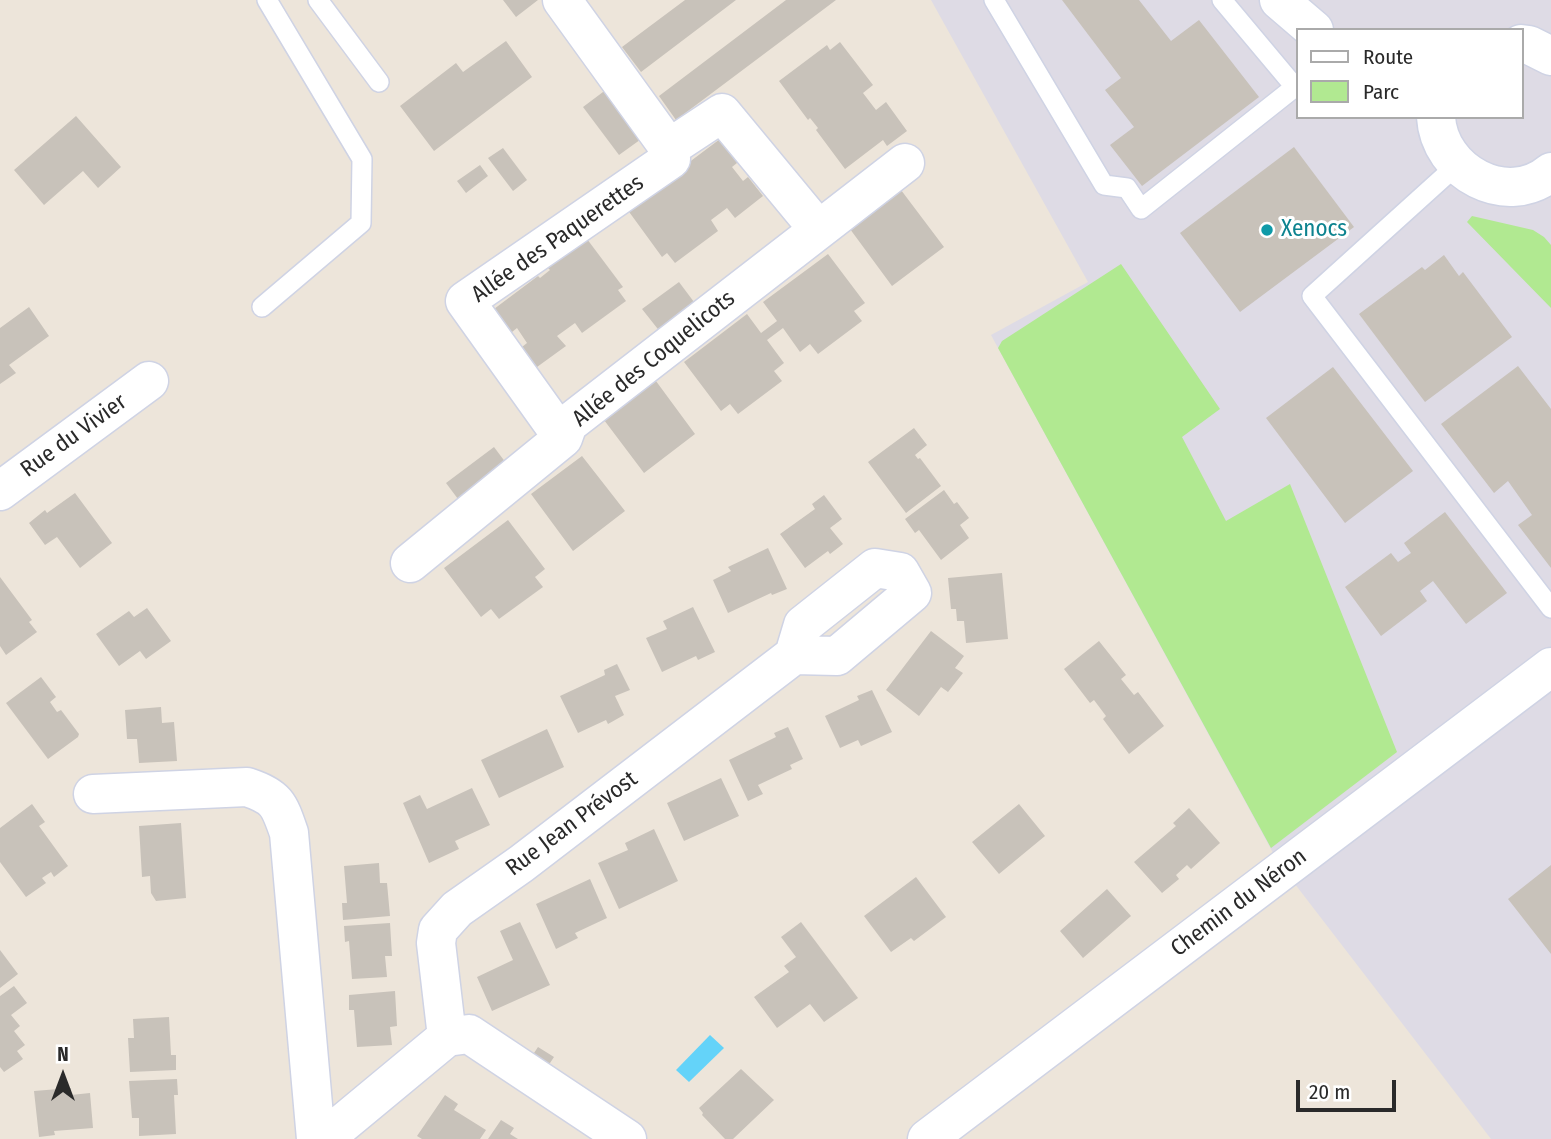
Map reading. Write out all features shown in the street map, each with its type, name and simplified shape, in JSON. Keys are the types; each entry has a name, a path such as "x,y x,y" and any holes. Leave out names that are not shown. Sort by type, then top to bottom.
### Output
{"street":[{"path":"562,0 669,148 722,113 818,229"},
{"path":"1279,0 1312,28"},
{"path":"1523,44 1551,56"},
{"path":"1436,119 1444,149 1457,165 1477,179 1500,186 1524,185 1549,178"},
{"name":"Allée des Paquerettes","path":"563,438 465,301 671,159 669,148"},
{"name":"Allée des Coquelicots","path":"410,563 563,438 568,424 905,163"},
{"name":"Rue du Vivier","path":"0,491 149,381"},
{"name":"Rue Jean Prévost","path":"447,1037 436,943 438,930 457,909 521,864 794,654"},
{"name":"Chemin du Néron","path":"927,1139 1551,667"},
{"path":"93,794 247,787 266,793 281,809 289,833 316,1139"},
{"path":"324,1139 447,1037 469,1034 627,1139"}],"lane":[{"path":"262,307 361,223 362,159 267,0"},
{"path":"318,0 379,82"},
{"path":"994,0 1104,185 1127,188 1142,209 1295,87 1222,0"},
{"path":"1457,165 1312,296 1551,608"}],"shaded area":[{"path":"931,0 1551,0 1551,1139 1491,1139 1278,862 991,335 1088,282"}],"green space":[{"path":"1472,216 1533,230 1551,245 1551,308 1467,222"},
{"path":"1121,264 1220,409 1182,437 1226,521 1290,484 1397,752 1271,848 998,348 1002,341"}],"water":[{"path":"710,1035 724,1048 689,1082 676,1070"}],"building":[{"path":"503,0 538,0 516,17"},
{"path":"685,0 736,0 641,72 622,47"},
{"path":"786,0 836,0 676,120 659,96"},
{"path":"1062,0 1139,0 1171,41 1199,20 1259,97 1142,186 1110,145 1134,127 1105,90 1121,78"},
{"path":"506,41 532,77 434,151 400,106 456,63 463,72"},
{"path":"840,42 873,85 863,93 876,110 886,102 907,131 887,146 883,140 845,169 816,130 818,128 810,118 808,120 779,81 827,45 830,50"},
{"path":"607,89 644,137 619,155 583,107"},
{"path":"76,116 121,167 98,188 83,171 44,205 14,170"},
{"path":"724,136 742,159 732,167 743,181 748,177 763,196 735,218 727,208 711,220 718,231 675,263 667,253 662,257 627,209"},
{"name":"Xenocs","path":"1294,147 1354,227 1240,312 1180,233"},
{"path":"503,148 527,180 513,191 488,158"},
{"path":"480,165 488,176 466,193 457,181"},
{"path":"901,190 944,247 892,286 850,229"},
{"path":"587,239 623,287 618,290 626,301 582,333 575,323 557,336 566,346 537,367 522,347 527,343 517,328 507,336 490,312 538,276 540,278 550,270 548,268"},
{"path":"828,254 865,303 854,311 862,321 818,354 810,344 800,352 783,328 767,340 784,363 774,371 782,381 738,414 730,404 721,411 684,362 747,314 761,333 777,321 763,302"},
{"path":"1444,255 1459,276 1463,272 1512,337 1425,402 1359,314 1422,267 1425,270"},
{"path":"679,282 697,306 661,333 642,309"},
{"path":"29,307 49,336 9,365 16,373 0,384 0,328"},
{"path":"1518,366 1551,409 1551,568 1518,525 1532,515 1508,481 1494,493 1441,424"},
{"path":"1333,367 1413,471 1345,523 1266,418"},
{"path":"653,377 695,434 644,473 601,416"},
{"path":"914,428 927,445 915,455 941,486 906,513 868,462"},
{"path":"494,447 512,471 464,507 446,483"},
{"path":"582,456 625,511 573,551 531,494"},
{"path":"944,490 969,518 960,525 969,538 941,560 919,530 915,533 905,519"},
{"path":"75,493 112,543 80,568 57,537 45,545 29,523 45,510 47,513"},
{"path":"824,495 842,519 830,528 843,544 805,568 780,534 815,509 812,504"},
{"path":"1445,512 1507,593 1466,624 1433,581 1420,591 1427,601 1381,636 1345,587 1391,553 1398,562 1411,553 1404,543"},
{"path":"508,520 545,569 535,577 543,587 499,619 491,609 481,617 444,568"},
{"path":"768,548 787,589 772,595 771,593 728,613 713,580 731,571 728,567"},
{"path":"1002,573 1008,639 966,643 964,621 957,621 956,609 951,609 948,578"},
{"path":"0,577 32,620 29,622 37,632 6,655 0,646"},
{"path":"693,607 715,652 698,660 696,656 662,672 646,638 667,629 663,621"},
{"path":"147,608 171,641 146,659 140,651 119,666 96,634 129,611 134,617"},
{"path":"931,631 964,656 955,668 963,673 948,692 941,687 919,716 886,690"},
{"path":"1099,641 1126,675 1121,679 1134,695 1138,692 1164,726 1129,754 1103,719 1106,716 1094,700 1090,703 1064,669"},
{"path":"617,664 630,690 615,696 624,715 608,724 606,720 578,733 560,696 605,675 604,670"},
{"path":"41,677 56,697 50,702 57,712 61,710 79,734 48,759 6,703"},
{"path":"872,690 892,732 861,746 858,740 840,748 825,716 859,700 857,696"},
{"path":"161,707 162,723 174,722 177,761 139,763 137,739 127,739 125,710"},
{"path":"788,727 803,759 790,765 792,769 758,785 763,794 748,801 729,760 776,737 774,733"},
{"path":"547,729 564,767 499,798 481,760"},
{"path":"721,778 739,816 684,841 667,803"},
{"path":"472,788 490,825 455,841 459,849 429,863 403,803 420,795 427,809"},
{"path":"32,804 45,822 39,826 68,866 54,877 51,872 42,878 46,883 26,897 0,862 0,828"},
{"path":"1019,804 1045,836 999,874 972,842"},
{"path":"1189,808 1220,843 1191,869 1187,865 1176,875 1179,879 1162,893 1134,862 1176,826 1173,823"},
{"path":"181,823 186,898 156,901 151,893 150,876 142,877 139,826"},
{"path":"654,829 678,881 619,909 598,863 628,850 625,843"},
{"path":"379,863 380,883 387,883 390,916 343,920 342,903 347,903 344,866"},
{"path":"1551,865 1551,954 1508,899"},
{"path":"916,877 946,917 914,941 911,938 891,952 864,916"},
{"path":"590,879 607,918 575,933 578,938 556,949 536,904"},
{"path":"1107,889 1131,916 1083,958 1060,931"},
{"path":"520,922 550,985 492,1011 477,977 513,960 500,931"},
{"path":"801,922 858,998 824,1022 810,1004 777,1028 754,997 789,972 784,966 796,957 781,937"},
{"path":"390,923 392,956 385,956 387,977 352,979 349,941 345,942 344,926"},
{"path":"0,950 18,974 0,988"},
{"path":"14,986 27,1003 11,1015 20,1026 14,1031 25,1045 17,1051 23,1059 4,1072 0,1067 0,996"},
{"path":"395,991 397,1026 390,1027 392,1045 357,1047 354,1010 349,1010 349,995"},
{"path":"169,1017 171,1055 176,1055 176,1070 130,1072 128,1038 134,1038 133,1019"},
{"path":"538,1047 554,1057 548,1066 532,1056"},
{"path":"741,1069 774,1100 733,1139 725,1139 702,1115 699,1108"},
{"path":"177,1079 178,1095 174,1095 176,1134 139,1136 139,1118 132,1118 129,1081"},
{"path":"71,1088 71,1095 90,1093 93,1128 54,1131 55,1135 39,1137 34,1091"},
{"path":"445,1095 458,1104 454,1110 486,1130 480,1139 422,1139 417,1136"},
{"path":"501,1120 514,1128 510,1134 518,1139 488,1139"}],"place":[{"name":"Xenocs","path":"1267,230"}]}
